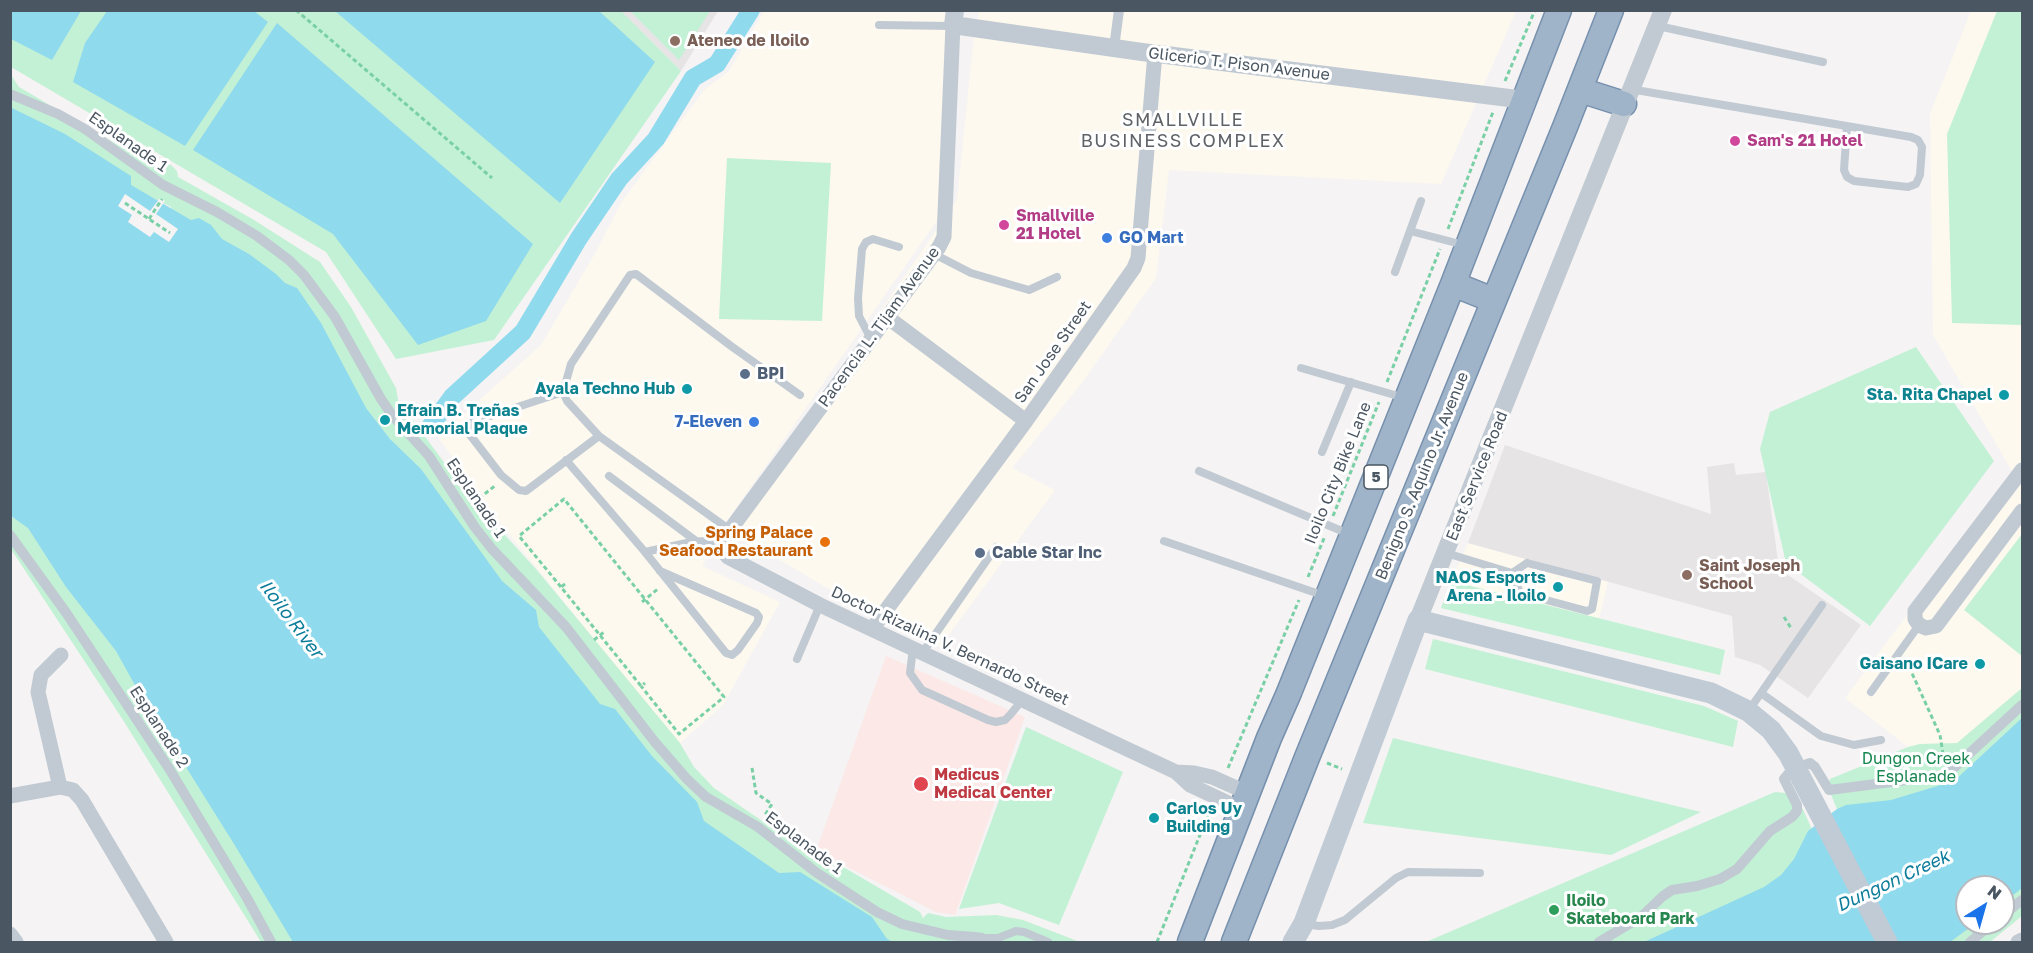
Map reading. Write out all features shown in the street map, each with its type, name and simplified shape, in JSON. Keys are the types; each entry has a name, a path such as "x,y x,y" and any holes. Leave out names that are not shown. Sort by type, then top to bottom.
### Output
{"highway":[{"name":"5","path":"1190,942 1244,801 1453,284 1559,10"},
{"name":"Benigno S. Aquino Jr. Avenue","path":"1234,942 1611,10"},
{"path":"1580,90 1627,96"},
{"path":"1453,284 1493,300"}],"main road":[{"path":"1418,621 1711,693 1748,711 1771,730 1800,774 1887,942"},
{"name":"East Service Road","path":"1293,942 1304,923 1418,621"}],"street":[{"path":"1114,48 1119,10"},
{"name":"Glicerio T. Pison Avenue","path":"954,18 1114,48 1525,99"},
{"name":"Pacencia L. Tijam Avenue","path":"726,536 934,254 944,237 954,18"},
{"name":"East Service Road","path":"1418,621 1660,18"},
{"name":"San Jose Street","path":"872,629 1026,421 1134,268 1138,258 1155,53"},
{"name":"Esplanade 1","path":"10,94 51,111 85,129 163,185 234,221 289,260 315,288 335,317 381,399 392,415 429,456 474,526 492,549 566,627 654,741 686,778 706,796 758,827 824,878 889,918 902,924 938,933 984,940"},
{"path":"886,317 1026,421"},
{"path":"2022,470 1915,611 1914,615 1919,626 1926,628 1935,626 2022,511"},
{"name":"Esplanade 2","path":"10,535 80,633 170,770 271,942"},
{"name":"Doctor Rizalina V. Bernardo Street","path":"726,536 722,550 728,557 820,605 1176,772 1190,785 1215,797 1244,801"},
{"path":"60,787 38,692 41,675 61,655"},
{"path":"1599,942 1641,917 1672,890 1706,884 1737,869 1770,831 1792,817 1797,811 1797,805 1784,778 1789,773 1800,774 1810,763 1815,767 1828,790 1946,775 2022,705"},
{"name":"Doctor Rizalina V. Bernardo Street","path":"1176,772 1194,773 1222,781 1244,801"},
{"path":"10,796 60,787 72,790 82,800 166,942"},
{"path":"10,934 16,942"},
{"path":"2018,942 2022,940"}],"lane":[{"path":"879,25 954,18"},
{"path":"1660,18 1822,62"},
{"path":"1627,96 1847,126 1911,137 1918,140 1922,147 1920,175 1916,184 1908,187 1854,181 1847,177 1844,170 1847,126"},
{"path":"1395,272 1421,201"},
{"path":"1410,231 1468,246"},
{"path":"871,339 859,316 858,298 862,249 866,242 873,239 899,247"},
{"path":"934,254 971,273 1029,290 1058,277"},
{"path":"726,536 599,436 567,401 563,392 571,364 630,275 636,274 800,395"},
{"path":"1302,368 1406,399"},
{"path":"1322,452 1351,382"},
{"path":"563,392 472,422 467,431 505,478 519,490 526,490 599,436"},
{"path":"566,460 645,552 660,571 669,581 726,653 732,655 738,650 757,623 759,617 756,613 660,571"},
{"path":"1199,471 1353,536"},
{"path":"609,476 696,541"},
{"path":"645,552 726,536"},
{"path":"1164,541 1327,597"},
{"path":"996,547 918,650 910,673 922,690 996,722 1005,720 1023,699"},
{"path":"1446,553 1512,573 1530,563 1596,580 1598,582 1592,609 1587,611 1521,594 1518,592 1512,573"},
{"path":"797,659 820,605"},
{"path":"1748,711 1822,605"},
{"path":"1871,692 1919,626"},
{"path":"1761,693 1821,736 1854,745 1881,740"},
{"path":"1304,923 1326,925 1345,920 1396,878 1407,872 1480,873"},
{"path":"984,940 998,941 1016,931 1048,942"}],"path":[{"path":"296,10 492,178"},
{"name":"Iloilo City Bike Lane","path":"1222,781 1304,589 1535,10"},
{"path":"149,219 162,199"},
{"path":"125,203 170,233"},
{"path":"465,510 505,478"},
{"path":"564,499 643,601 724,698 679,734 561,587 519,536 564,499"},
{"path":"643,601 669,581"},
{"path":"561,587 565,584"},
{"path":"1785,617 1794,633"},
{"path":"1900,651 1910,666 1940,735 1946,775"},
{"path":"641,686 645,683"},
{"path":"752,768 756,794 772,804 758,827"},
{"path":"1157,942 1215,797"}],"shaded area":[{"name":"Ateneo de Iloilo","path":"620,11 718,11 681,71"},
{"path":"764,11 949,11 938,219 727,521 702,566 780,602 723,705 680,743 503,527 438,437 541,345 597,250 621,203 704,90 729,71"},
{"name":"SMALLVILLE BUSINESS COMPLEX","path":"979,11 1516,11 1441,184 1169,170 1156,278 1081,384 1012,468 1055,490 948,636 942,648 822,585 730,530 957,200 973,45"},
{"path":"1971,11 2022,11 2022,688 1957,743 1920,744 1908,747 1845,698 2013,473 1933,335 1930,114"},
{"name":"Saint Joseph School","path":"1505,445 1711,514 1707,467 1734,463 1736,475 1766,472 1779,569 1861,625 1808,698 1760,665 1735,657 1732,616 1468,543"},
{"path":"1468,543 1608,582 1599,619 1451,581"},
{"name":"Medicus Medical Center","path":"886,656 1025,717 955,915 936,912 816,851"}],"green space":[{"path":"620,10 681,71 494,340 396,359 326,252 11,67 11,11"},
{"name":"Ateneo de Iloilo","path":"630,11 710,11 679,60"},
{"path":"1997,11 2022,11 2022,325 1952,323 1947,134"},
{"path":"11,75 19,87 157,168 163,164 171,165 177,171 178,177 254,220 320,262 351,307 396,388 398,400 488,522 504,534 536,569 680,743 694,767 714,788 809,853 816,851 920,912 923,918 928,913 946,917 996,915 1023,920 1080,942 864,942 665,805 390,439 176,221 171,207 11,129"},
{"path":"727,158 831,163 822,321 719,319"},
{"path":"1916,347 1994,461 1870,626 1786,563 1760,449 1770,412"},
{"path":"10,516 15,519 31,517 308,942 261,942 123,720 11,549"},
{"path":"2022,534 2022,656 1964,610"},
{"path":"1451,581 1725,650 1720,675 1441,608"},
{"path":"1433,639 1704,706 1738,721 1733,747 1425,669"},
{"name":"Dungon Creek Esplanade","path":"2022,688 2022,765 1998,795 1837,809 1829,790 1830,779 1908,747 1920,744 1957,743"},
{"path":"1026,727 1123,772 1059,925 999,903 959,909"},
{"path":"1393,738 1701,812 1611,855 1363,823"},
{"path":"1775,792 1796,794 1829,867 1707,942 1426,942"},
{"path":"2022,882 2022,916 2015,922 2015,884"},
{"path":"1955,928 1955,935 1999,935 1990,942 1919,942"}],"water":[{"path":"10,11 81,11 52,60 11,39"},
{"path":"107,11 254,11 268,22 185,146 73,82 85,43"},
{"path":"335,11 599,11 655,62 560,203"},
{"path":"277,23 533,244 486,321 418,345 333,234 193,150"},
{"name":"Iloilo River","path":"10,107 65,134 131,176 131,185 191,220 199,218 211,225 222,239 249,254 285,283 297,288 321,323 366,408 390,439 421,469 502,581 536,610 539,627 600,704 615,709 652,756 697,802 704,821 779,873 800,872 872,917 887,939 893,942 293,942 116,651 66,587 28,528 11,516"},
{"name":"Dungon Creek","path":"2022,718 2022,888 2015,894 2015,875 1955,875 1955,935 1960,935 1950,942 1644,942 1764,887 1781,875 1794,859 1808,831 1837,809 1846,805 1891,800 1954,781"}],"pier":[{"path":"125,194 150,211 160,198 165,201 156,214 178,229 169,242 154,232 150,237 128,222 132,215 118,206"}],"waterway":[{"path":"429,428 452,397 523,332 579,238 619,179 656,139 693,78 717,64 751,10"}],"place":[{"name":"Ateneo de Iloilo","path":"675,41"},
{"name":"Sam's 21 Hotel","path":"1735,141"},
{"name":"Smallville 21 Hotel","path":"1004,225"},
{"name":"GO Mart","path":"1107,238"},
{"name":"BPI","path":"745,374"},
{"name":"Ayala Techno Hub","path":"687,389"},
{"name":"Sta. Rita Chapel","path":"2004,395"},
{"name":"Efrain B. Treñas Memorial Plaque","path":"385,420"},
{"name":"7-Eleven","path":"754,422"},
{"name":"Spring Palace Seafood Restaurant","path":"825,542"},
{"name":"Cable Star Inc","path":"980,553"},
{"name":"Saint Joseph School","path":"1687,575"},
{"name":"NAOS Esports Arena - Iloilo","path":"1558,587"},
{"name":"Gaisano ICare","path":"1980,664"},
{"name":"Medicus Medical Center","path":"921,784"},
{"name":"Carlos Uy Building","path":"1154,818"},
{"name":"Iloilo Skateboard Park","path":"1554,910"}],"district":[{"name":"SMALLVILLE BUSINESS COMPLEX","path":"1183,130"}]}
